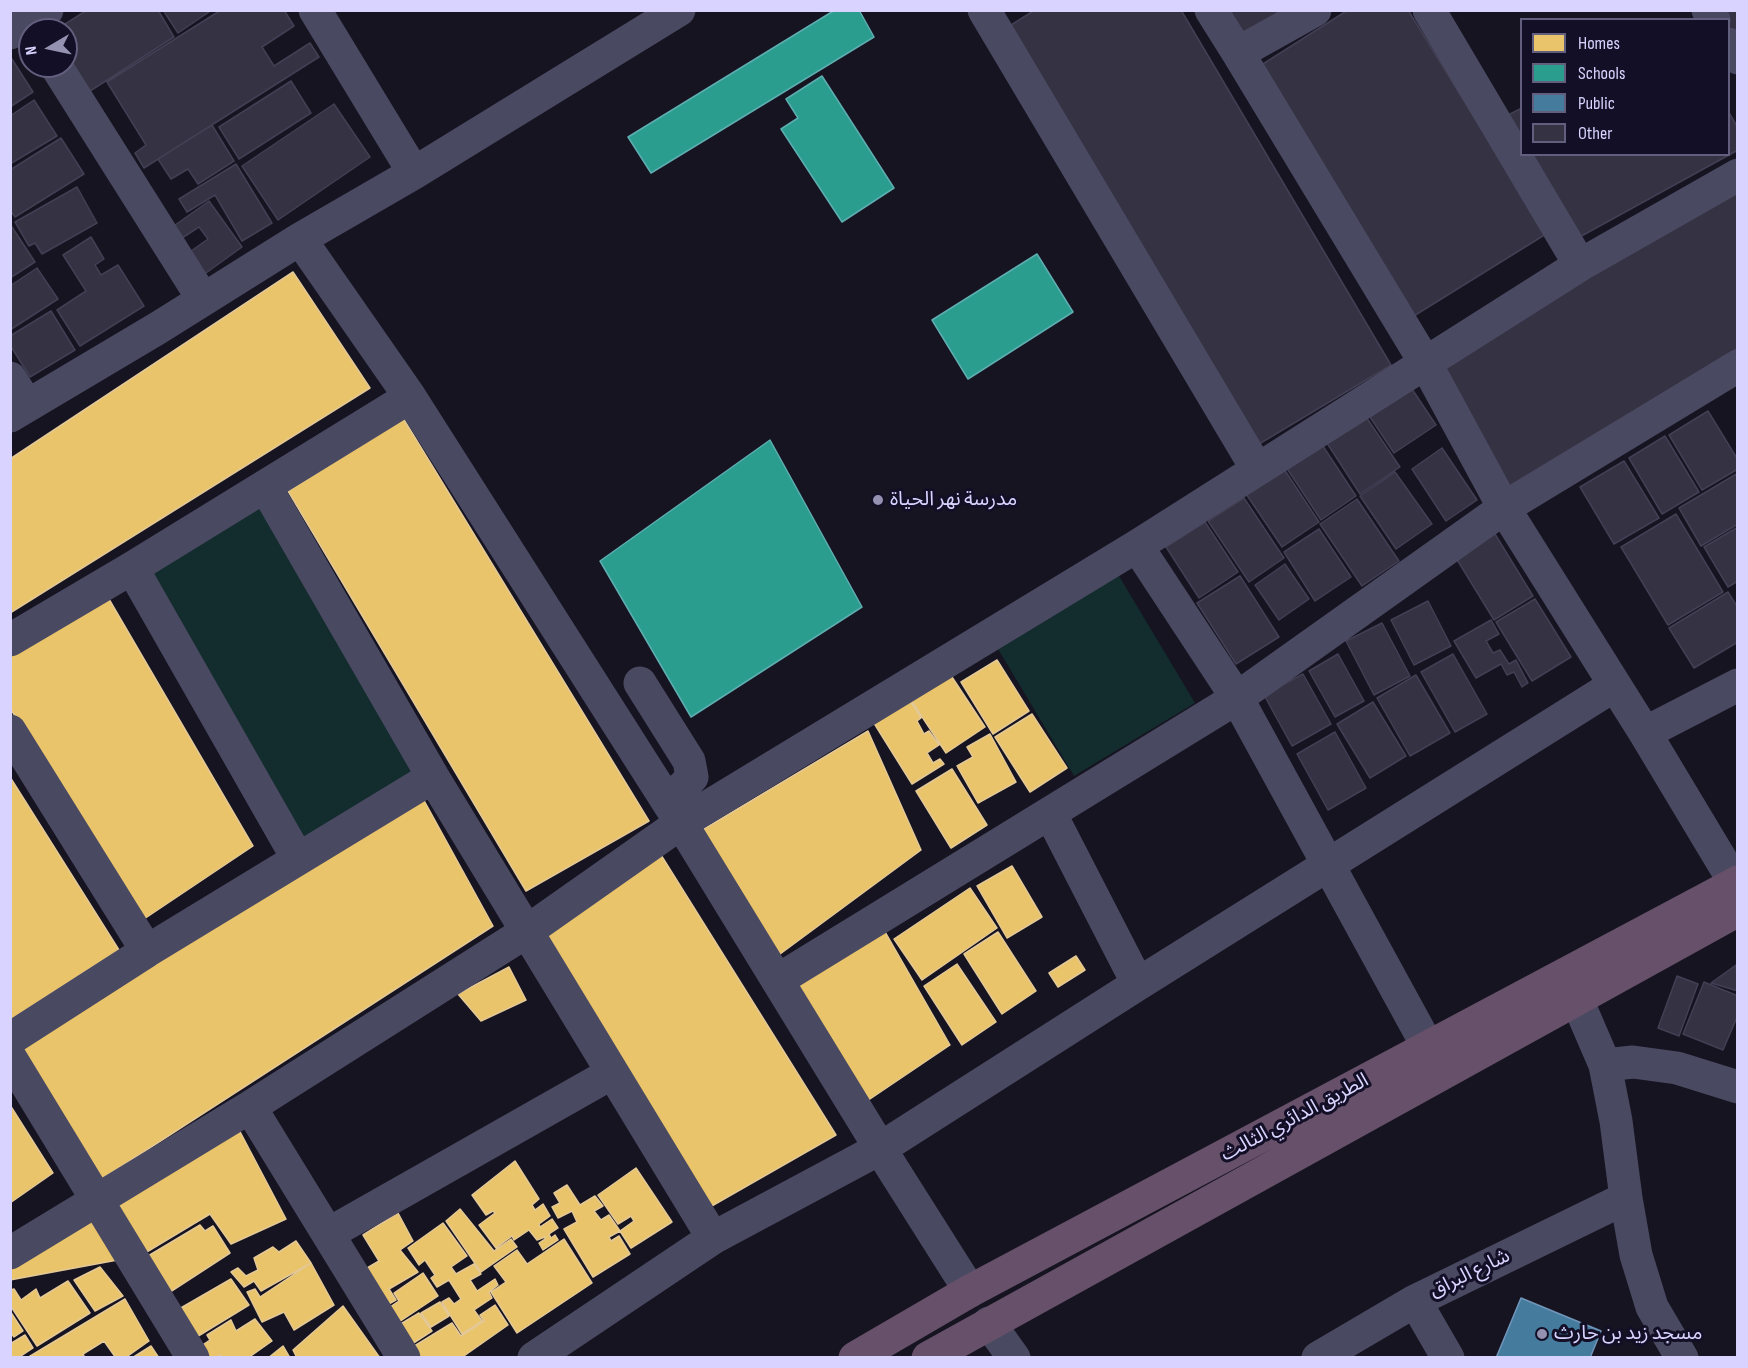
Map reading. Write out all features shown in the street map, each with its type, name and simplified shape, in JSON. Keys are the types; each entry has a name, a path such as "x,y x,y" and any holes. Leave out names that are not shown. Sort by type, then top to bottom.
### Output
{"highway":[{"name":"الطريق الدائري الثالث","path":"928,1358 1577,1000 1736,892"},
{"name":"الطريق الدائري الثالث","path":"855,1358 970,1291 1428,1047 1736,892"}],"street":[{"path":"315,10 414,173"},
{"path":"16,400 158,328 300,239 414,173 679,10"},
{"path":"1211,10 1426,364 1504,508 1645,733 1736,892"},
{"path":"1238,53 1315,10"},
{"path":"1429,10 1580,265"},
{"path":"994,14 1257,469"},
{"path":"64,78 203,299"},
{"path":"10,1253 250,1107 526,932 674,811 1137,546 1580,265 1737,175"},
{"path":"300,239 410,397 674,811 970,1291"},
{"path":"778,980 1237,698 1504,508 1733,380"},
{"path":"10,640 132,568 410,397"},
{"path":"265,486 433,777 713,1238"},
{"path":"1137,546 1237,698 1428,1047"},
{"path":"132,568 298,859"},
{"path":"640,683 689,761 692,777 683,787 674,811"},
{"path":"1645,733 1737,685"},
{"path":"534,1358 713,1238 880,1148 1615,686"},
{"path":"10,731 147,951"},
{"path":"10,1039 147,951 433,777"},
{"path":"1050,813 1138,984"},
{"path":"1577,1000 1605,1065 1616,1121 1636,1255 1652,1307 1682,1358"},
{"path":"10,1057 193,1358"},
{"path":"1605,1065 1634,1062 1677,1068 1737,1087"},
{"path":"328,1234 612,1073"},
{"path":"250,1107 404,1358"},
{"name":"شارع البراق","path":"1318,1358 1415,1301 1626,1198"},
{"path":"1415,1301 1448,1358"},
{"path":"989,1323 1014,1358"}],"green space":[{"path":"265,486 432,777 298,858 132,569"},
{"path":"1116,571 1195,703 1074,776 995,644"}],"building: Homes":[{"path":"293,272 370,388 10,613 10,459"},
{"path":"403,418 649,821 526,891 288,491"},
{"path":"106,594 253,846 144,919 10,708 10,654"},
{"path":"997,660 1029,711 993,734 961,682"},
{"path":"948,671 985,727 946,753 909,697"},
{"path":"908,697 921,718 917,721 924,734 929,731 939,745 927,753 933,763 940,759 944,764 912,784 872,720"},
{"path":"1032,714 1067,768 1030,792 995,737"},
{"path":"868,731 921,850 776,957 699,832"},
{"path":"990,734 1016,782 978,803 957,766 973,757 967,747"},
{"path":"952,769 987,825 951,848 916,791"},
{"path":"10,777 119,950 10,1020"},
{"path":"421,795 493,926 94,1184 18,1048"},
{"path":"661,855 836,1135 710,1207 547,936"},
{"path":"1012,866 1042,917 1007,938 977,886"},
{"path":"970,888 997,928 922,980 894,939"},
{"path":"884,930 950,1045 867,1101 793,987"},
{"path":"998,932 1036,991 1002,1014 964,954"},
{"path":"1076,956 1085,970 1058,987 1049,973"},
{"path":"957,964 996,1022 962,1045 924,986"},
{"path":"509,967 526,1000 481,1021 458,994"},
{"path":"10,1105 53,1173 10,1203"},
{"path":"237,1126 286,1219 231,1244 210,1214 140,1256 110,1204"},
{"path":"515,1161 539,1199 532,1205 535,1210 543,1204 550,1216 539,1224 540,1227 552,1219 558,1228 549,1234 551,1238 555,1235 558,1240 543,1250 539,1243 545,1237 537,1240 529,1230 514,1240 512,1236 496,1248 479,1225 495,1213 493,1211 486,1215 472,1195"},
{"path":"636,1168 672,1222 631,1248 620,1231 634,1221 631,1216 618,1224 598,1195"},
{"path":"567,1185 580,1205 595,1196 603,1206 594,1211 601,1220 609,1215 620,1231 609,1237 611,1241 619,1236 630,1254 593,1277 564,1229 577,1222 572,1211 558,1218 552,1207 560,1203 554,1193"},
{"path":"460,1209 494,1251 511,1239 517,1247 481,1272 446,1221"},
{"path":"93,1213 123,1259 10,1280 10,1264"},
{"path":"398,1213 413,1241 400,1250 418,1272 389,1289 396,1300 385,1306 362,1271 379,1261 363,1235"},
{"path":"443,1223 467,1256 451,1267 456,1274 474,1264 481,1274 470,1280 477,1291 495,1279 498,1285 489,1292 492,1298 474,1310 482,1321 462,1334 442,1302 449,1298 454,1304 461,1299 449,1280 437,1287 431,1278 435,1275 425,1260 419,1265 408,1248"},
{"path":"200,1225 205,1231 213,1226 230,1253 167,1294 143,1259"},
{"path":"564,1239 592,1283 517,1333 491,1292 506,1282 494,1266 517,1250 527,1264"},
{"path":"296,1241 311,1263 261,1291 254,1281 244,1287 231,1272 238,1268 246,1276 258,1270 254,1258 273,1247 279,1252"},
{"path":"311,1263 334,1305 294,1330 284,1312 262,1322 247,1292 255,1289 260,1297"},
{"path":"100,1267 123,1296 95,1311 74,1280"},
{"path":"423,1273 438,1296 396,1324 387,1309 399,1301 394,1293"},
{"path":"231,1279 249,1305 195,1338 179,1309"},
{"path":"68,1281 90,1313 37,1346 10,1305 10,1290 14,1289 21,1300 36,1289 40,1298"},
{"path":"125,1299 149,1341 125,1358 116,1358 104,1341 83,1354 85,1358 27,1358"},
{"path":"440,1302 449,1316 431,1327 421,1313"},
{"path":"495,1305 508,1325 461,1358 417,1358 411,1348 452,1323 461,1336 484,1321 480,1315"},
{"path":"343,1306 380,1358 297,1358 293,1350"},
{"path":"10,1311 23,1331 14,1337 10,1332"},
{"path":"419,1313 432,1331 412,1344 399,1325"},
{"path":"255,1319 272,1341 248,1358 222,1358 220,1355 208,1358 201,1346 210,1340 207,1335 231,1320 236,1331"},
{"path":"25,1335 33,1348 18,1358 10,1358 10,1344"},
{"path":"151,1346 159,1358 132,1358"},
{"path":"283,1346 290,1358 268,1358"}],"building: Schools":[{"path":"835,10 859,10 874,37 651,173 628,137"},
{"path":"822,76 894,188 842,222 781,129 798,118 786,99"},
{"path":"1037,254 1073,312 968,379 932,320"},
{"path":"770,440 862,607 691,717 600,561"}],"building: Public":[{"path":"1521,1298 1601,1331 1590,1358 1496,1358"}],"building: Other":[{"path":"87,10 158,10 174,37 87,93 77,78 78,18 75,18"},
{"path":"163,10 212,10 178,33"},
{"path":"221,10 284,10 294,26 262,47 274,66 310,43 319,57 144,168 135,153 146,145 107,82"},
{"path":"1035,10 1181,10 1391,365 1259,444 1011,25"},
{"path":"1218,10 1292,10 1237,43"},
{"path":"1348,10 1408,10 1546,234 1409,319 1255,69"},
{"path":"1718,10 1738,10 1738,42 1730,31 1730,18 1722,18"},
{"path":"10,56 18,69 18,78 24,78 33,92 10,107"},
{"path":"291,81 311,113 239,159 219,127"},
{"path":"34,100 57,136 10,164 10,116"},
{"path":"334,104 370,157 278,220 242,166"},
{"path":"1520,109 1520,136 1508,115"},
{"path":"1730,114 1738,128 1738,150 1730,154"},
{"path":"212,125 234,161 198,184 188,169 171,179 158,159"},
{"path":"61,138 84,174 15,217 10,210 10,170"},
{"path":"1530,156 1727,156 1576,239"},
{"path":"236,164 272,223 242,241 215,195 187,212 179,199"},
{"path":"1738,186 1738,348 1509,486 1438,367"},
{"path":"77,187 97,223 42,254 35,243 29,246 15,222"},
{"path":"209,201 242,247 199,278 184,256 208,239 199,227 179,240 171,228"},
{"path":"10,227 35,262 10,278"},
{"path":"91,237 104,259 95,265 101,275 118,265 144,306 80,346 57,310 86,291 63,255"},
{"path":"37,268 58,299 10,330 10,286"},
{"path":"51,311 75,350 30,377 10,345 10,336"},
{"path":"1408,383 1436,425 1394,453 1366,411"},
{"path":"1362,411 1400,467 1360,494 1323,437"},
{"path":"1708,411 1738,460 1738,469 1702,490 1669,435"},
{"path":"1665,436 1699,492 1662,514 1629,458"},
{"path":"1319,440 1356,496 1321,520 1284,464"},
{"path":"1442,448 1477,500 1446,521 1412,469"},
{"path":"1624,461 1659,518 1614,544 1580,487"},
{"path":"1280,463 1319,522 1282,547 1242,488"},
{"path":"1395,472 1432,524 1396,549 1360,496"},
{"path":"1738,473 1738,524 1701,546 1679,508"},
{"path":"1244,498 1284,558 1249,582 1208,521"},
{"path":"1357,499 1399,561 1362,586 1320,524"},
{"path":"1676,514 1723,592 1668,625 1621,547"},
{"path":"1205,522 1238,572 1199,598 1166,547"},
{"path":"1738,527 1738,581 1728,587 1704,547"},
{"path":"1319,529 1351,577 1315,601 1284,552"},
{"path":"1495,534 1533,596 1494,620 1456,558"},
{"path":"1285,564 1309,599 1279,620 1255,585"},
{"path":"1240,576 1279,637 1236,664 1197,603"},
{"path":"1728,592 1738,608 1738,642 1694,668 1669,628"},
{"path":"1535,599 1571,657 1532,681 1496,622"},
{"path":"1428,601 1451,646 1414,665 1391,620"},
{"path":"1491,620 1499,634 1486,641 1493,653 1500,650 1509,664 1516,660 1528,683 1522,687 1514,672 1507,675 1501,664 1476,678 1454,641"},
{"path":"1382,623 1410,676 1374,695 1346,641"},
{"path":"1338,654 1364,701 1335,717 1309,671"},
{"path":"1453,654 1487,714 1455,732 1421,672"},
{"path":"1303,674 1331,724 1292,746 1264,695"},
{"path":"1416,675 1450,733 1410,756 1377,698"},
{"path":"1373,702 1406,756 1370,778 1337,724"},
{"path":"1335,732 1366,788 1328,810 1297,754"},
{"path":"1736,965 1738,991 1711,983"},
{"path":"1677,976 1698,984 1679,1036 1658,1028"},
{"path":"1704,982 1738,996 1738,1015 1723,1050 1683,1034"}],"place":[{"name":"مدرسة نهر الحياة","path":"878,500"},
{"name":"مسجد زيد بن حارث","path":"1542,1334"}]}
